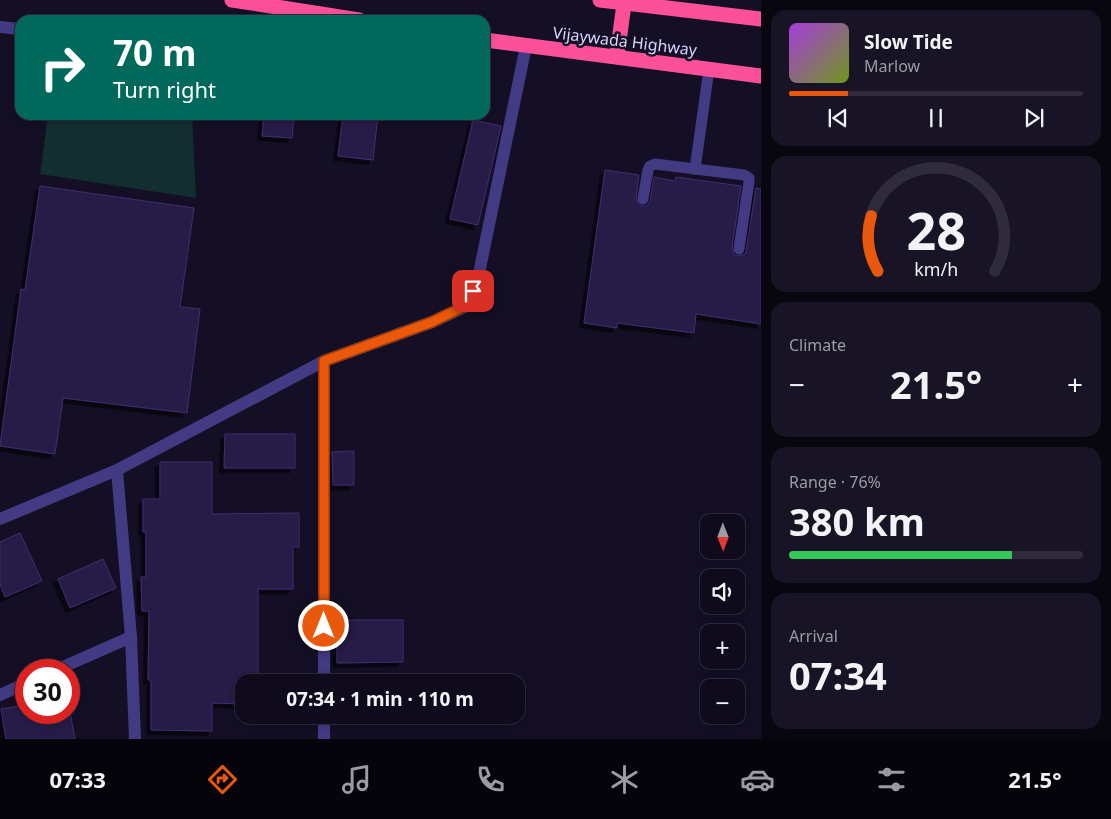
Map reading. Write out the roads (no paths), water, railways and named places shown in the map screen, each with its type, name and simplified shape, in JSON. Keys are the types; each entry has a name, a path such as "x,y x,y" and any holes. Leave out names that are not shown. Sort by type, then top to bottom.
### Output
{"highway":[{"path":"232,0 299,15"},
{"path":"600,0 761,19"},
{"path":"617,56 624,4"},
{"name":"Vijaywada Highway","path":"490,41 761,76"}],"street":[{"path":"0,28 15,30"},
{"path":"0,519 117,470 324,361 432,322 469,304 478,278 526,46"},
{"path":"324,361 324,674"},
{"path":"117,470 131,637 135,739"},
{"path":"80,659 131,637"},
{"path":"0,695 15,688"},
{"path":"324,724 324,739"}],"lane":[{"path":"695,169 709,69"},
{"path":"643,199 650,166 655,164 749,178 739,249"}]}
